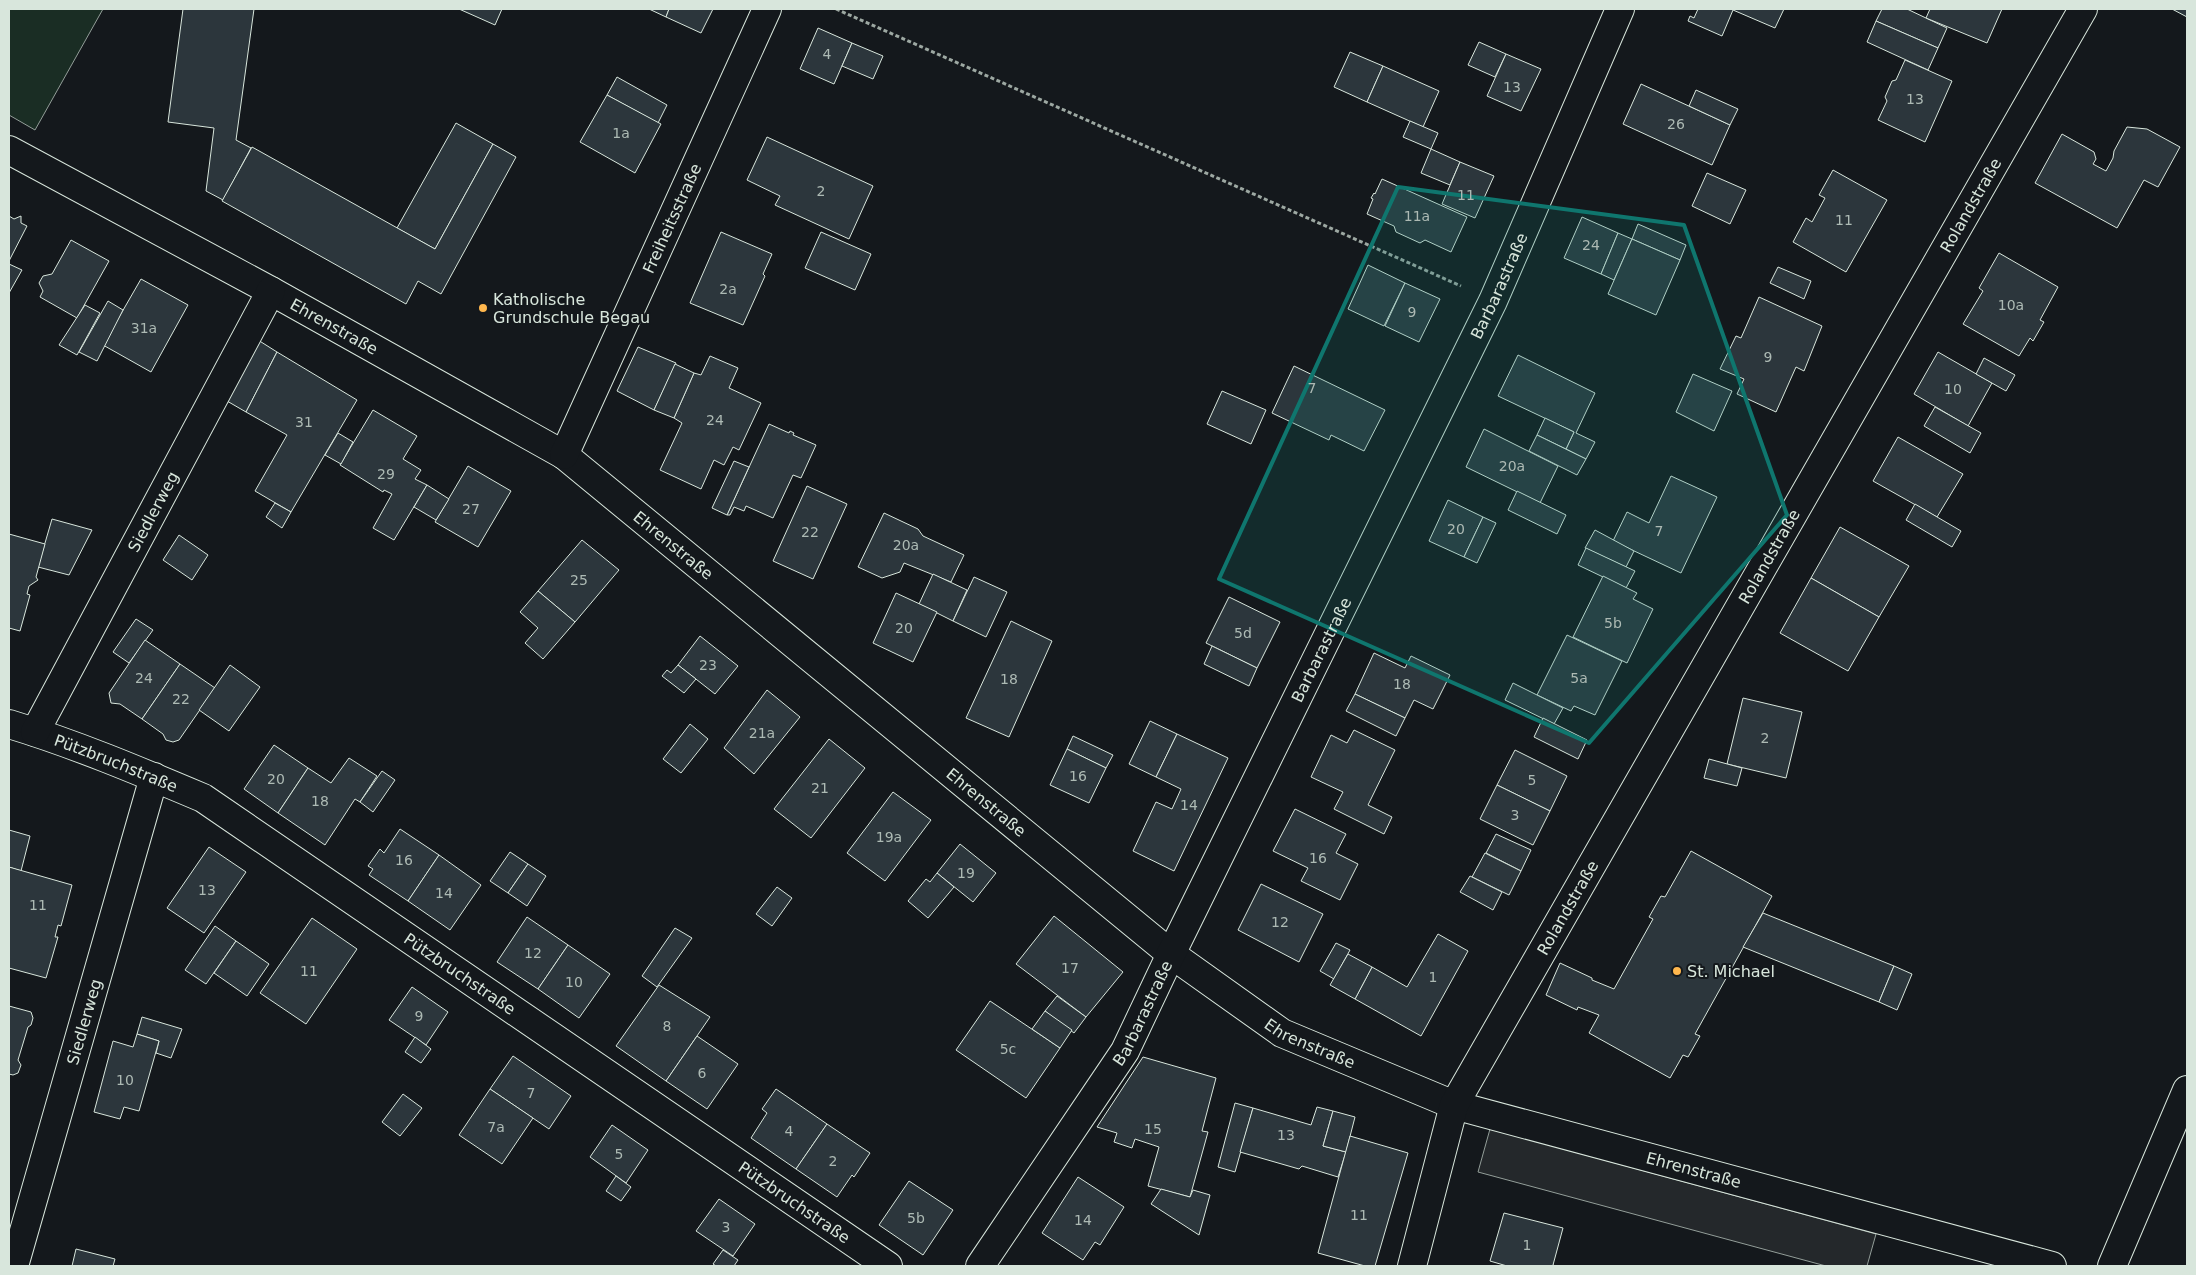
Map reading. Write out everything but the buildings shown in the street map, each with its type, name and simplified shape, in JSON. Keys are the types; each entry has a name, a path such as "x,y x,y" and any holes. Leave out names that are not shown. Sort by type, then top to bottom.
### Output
{"main road":[{"name":"Freiheitsstraße","path":"564,455 767,9"},
{"name":"Barbarastraße","path":"980,1266 1126,1052 1171,954 1493,301 1620,9"},
{"name":"Rolandstraße","path":"1412,1266 1454,1105 2083,9"},
{"name":"Ehrenstraße","path":"9,150 271,291 564,455 1171,954 1282,1033 1454,1105 2052,1266"},
{"name":"Siedlerweg","path":"35,732 271,291"},
{"name":"Pützbruchstraße","path":"9,724 154,777 203,798 888,1266"},
{"name":"Siedlerweg","path":"14,1266 154,777"},
{"path":"2112,1266 2187,1090"}],"path":[{"path":"836,9 1493,301"}],"highlighted area":[{"path":"1398,187 1684,225 1787,515 1589,743 1219,579"}],"green space":[{"path":"9,9 103,9 35,130 9,115"}],"shaded area":[{"path":"1490,1129 1876,1234 1867,1266 1826,1266 1478,1172"}],"place":[{"name":"Katholische Grundschule Begau","path":"483,308"},
{"name":"St. Michael","path":"1677,971"}]}
